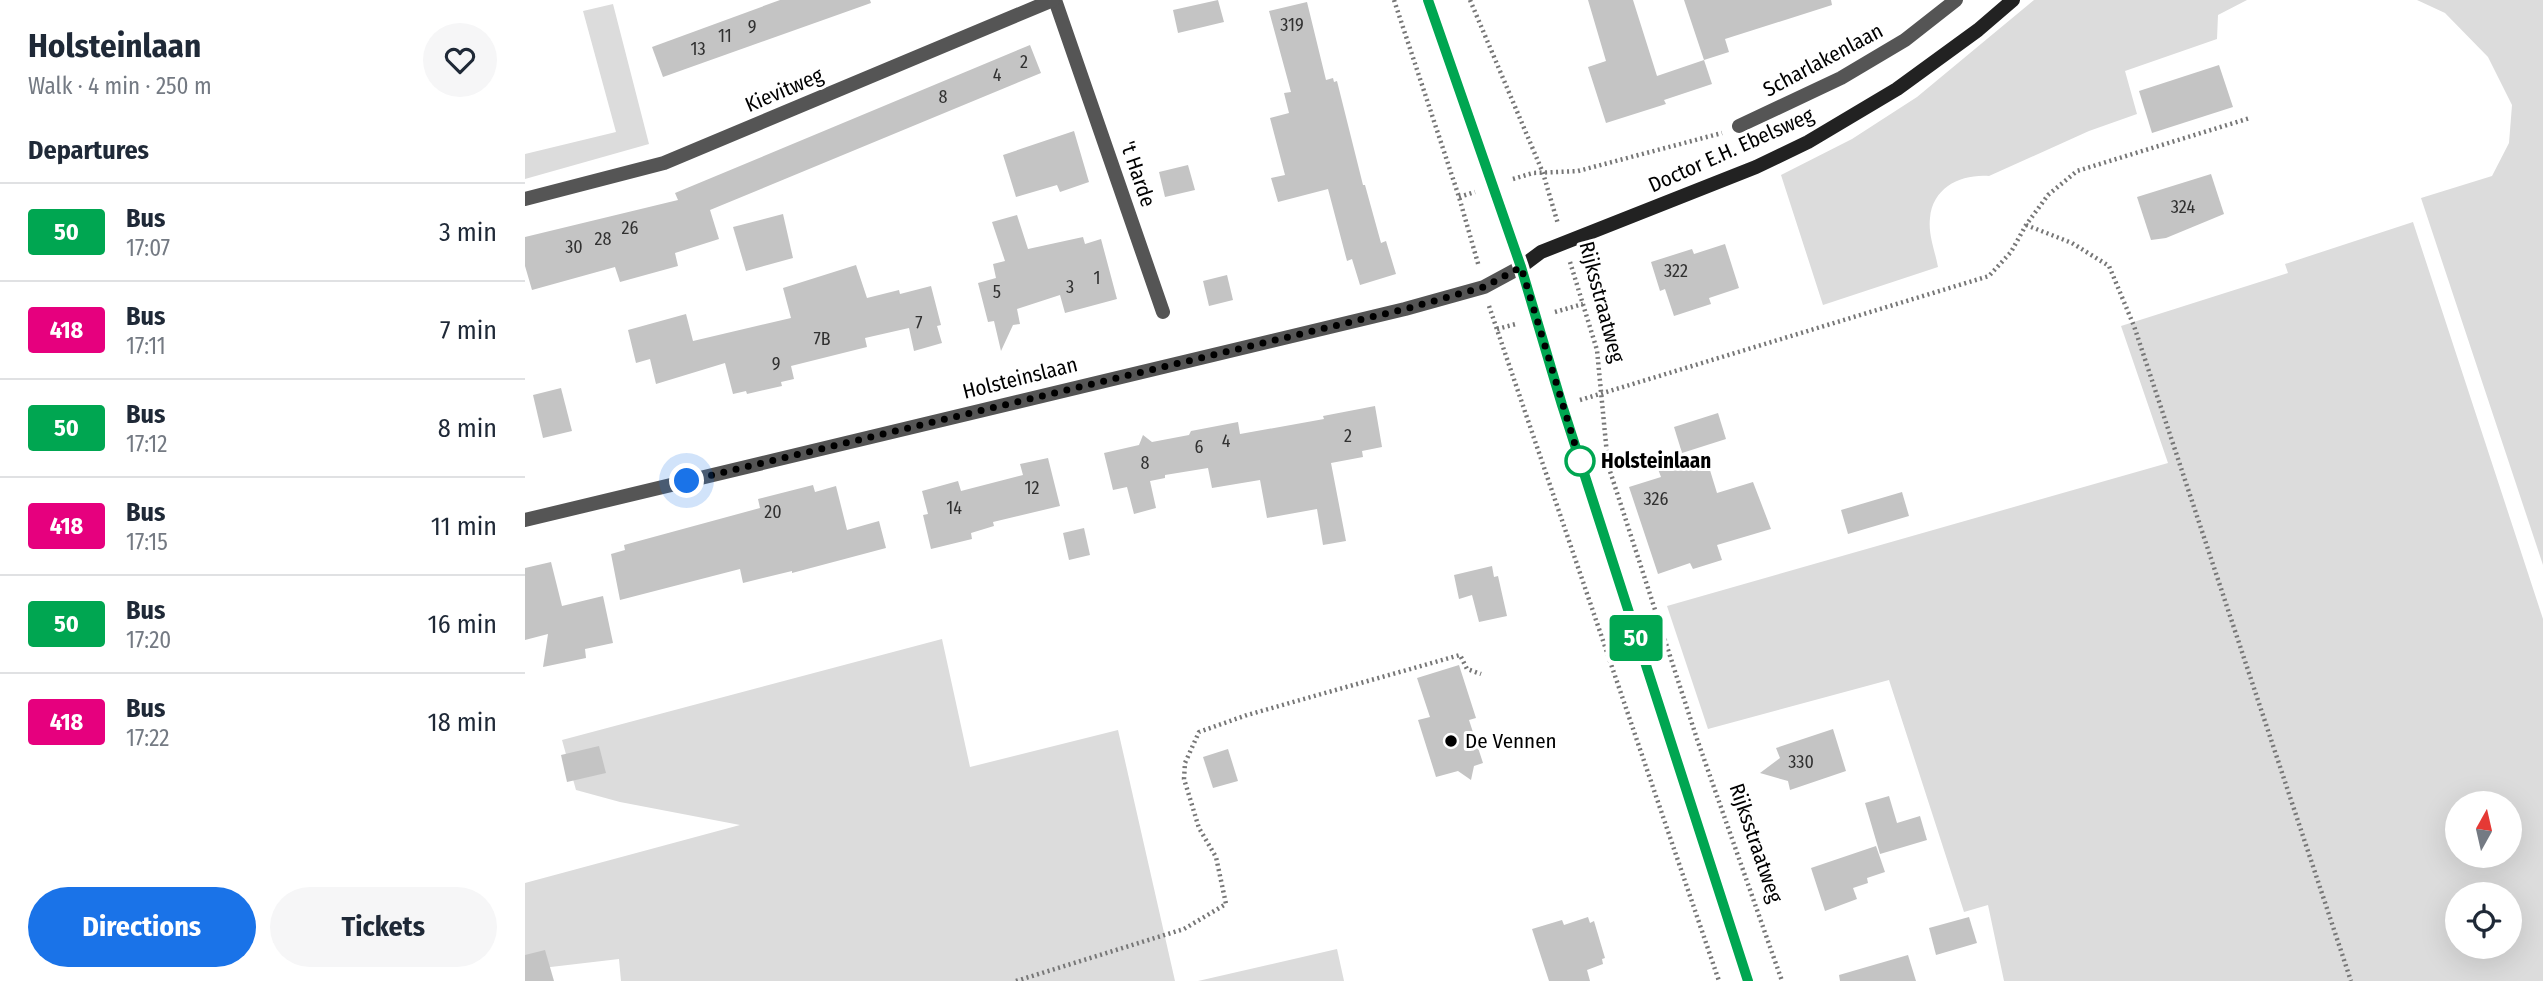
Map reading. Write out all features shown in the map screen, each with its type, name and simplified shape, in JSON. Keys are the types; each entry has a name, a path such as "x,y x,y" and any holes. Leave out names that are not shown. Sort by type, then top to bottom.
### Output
{"main road":[{"path":"1429,0 1521,267 1562,405 1748,981"},
{"name":"Doctor E.H. Ebelsweg","path":"1521,267 1541,251 1756,167 1808,142 1897,89 1978,30 2013,0"}],"street":[{"name":"Kievitweg","path":"525,199 664,163 1054,0"},
{"name":"'t Harde","path":"1054,0 1163,312"},
{"name":"Scharlakenlaan","path":"1739,126 1853,71 1905,40 1956,0"},
{"name":"Holsteinslaan","path":"525,520 1405,309 1484,287 1521,267"}],"path":[{"path":"1394,0 1459,197 1484,287 1719,981"},
{"name":"Rijksstraatweg","path":"1470,0 1543,173 1597,350 1608,465 1697,739 1782,981"},
{"path":"1562,405 1989,276 2011,252 2026,225 2048,195 2077,171 2251,118"},
{"path":"1493,187 1519,177 1578,171 1714,136 1739,126"},
{"path":"2026,225 2072,243 2109,266 2134,326 2351,981"},
{"path":"1016,981 1184,929 1226,904 1216,857 1199,828 1184,779 1185,763 1199,732 1247,715 1460,655 1467,669 1481,674"}],"shaded area":[{"path":"2034,0 2247,0 2218,15 2217,39 2125,71 2137,114 2089,131 1989,176 1959,180 1943,191 1932,207 1930,218 1938,267 1823,305 1781,175 1852,139 1917,97"},
{"path":"2417,0 2543,0 2543,565 2421,198 2492,176 2509,143 2512,105 2488,57 2445,13"},
{"path":"613,4 649,144 525,179 525,154 616,132 583,11"},
{"path":"2413,222 2543,619 2543,981 2004,981 1988,905 1964,912 1889,680 1708,729 1667,606 2168,463 2121,326 2288,273 2285,264"},
{"path":"942,639 970,767 1118,730 1175,981 621,981 619,959 525,970 525,883 740,825 620,802 576,790 562,740"},
{"path":"1337,949 1344,981 1198,981"}],"building":[{"path":"780,0 870,0 871,3 663,77 652,47"},
{"path":"1218,0 1224,22 1178,33 1173,10"},
{"path":"1588,0 1633,0 1657,76 1704,60 1712,84 1664,100 1666,104 1606,123 1588,67 1606,61"},
{"path":"1684,0 1831,0 1832,5 1725,39 1729,52 1704,60"},
{"path":"1307,2 1326,80 1333,78 1334,82 1337,81 1363,185 1381,243 1386,241 1396,274 1360,285 1352,259 1347,261 1328,189 1278,202 1271,178 1285,175 1270,118 1289,113 1284,93 1291,92 1269,11"},
{"path":"1030,45 1041,73 710,210 719,239 675,253 678,266 620,282 615,267 532,290 525,266 525,237 678,200 675,193"},
{"path":"2219,65 2233,107 2152,133 2139,91"},
{"path":"1074,131 1089,182 1060,192 1057,185 1016,197 1003,155"},
{"path":"1188,165 1195,190 1165,197 1159,172"},
{"path":"2211,174 2224,214 2166,238 2151,240 2137,197"},
{"path":"783,214 793,258 746,271 733,227"},
{"path":"1017,215 1028,249 1083,237 1085,244 1101,239 1117,299 1065,313 1060,295 1017,309 1020,324 1013,325 1001,351 994,321 988,322 978,283 996,278 993,264 1005,261 992,222"},
{"path":"1725,244 1739,288 1709,298 1711,304 1674,316 1665,289 1660,291 1651,262 1692,249 1694,254"},
{"path":"856,265 867,298 899,290 900,294 931,286 941,325 937,326 942,343 914,351 909,328 865,338 867,347 791,366 794,379 781,382 782,386 747,394 746,391 733,394 725,363 656,384 650,359 636,363 628,330 686,314 693,341 791,318 783,288"},
{"path":"1227,275 1233,300 1209,306 1203,281"},
{"path":"561,388 572,431 543,438 533,395"},
{"path":"1375,406 1382,447 1362,451 1363,457 1331,463 1346,541 1323,545 1317,509 1267,518 1260,480 1212,488 1208,468 1165,475 1165,478 1150,481 1156,508 1134,514 1127,487 1113,490 1104,453 1139,445 1143,435 1152,442 1238,422 1240,434 1324,419 1323,416"},
{"path":"1718,413 1726,439 1682,453 1674,427"},
{"path":"1705,454 1717,493 1753,482 1771,529 1717,545 1722,560 1693,569 1690,563 1658,574 1629,487 1661,477 1658,469"},
{"path":"1048,458 1060,506 993,522 994,526 971,533 972,539 931,549 923,515 928,514 922,491 958,481 961,491 1023,475 1020,464"},
{"path":"813,485 815,492 836,486 847,530 879,521 886,548 743,583 740,569 620,600 611,554 625,550 624,545 760,508 758,499"},
{"path":"1902,492 1909,516 1848,534 1841,510"},
{"path":"1084,528 1090,555 1069,560 1063,533"},
{"path":"551,562 562,606 603,596 613,643 585,649 586,658 543,667 548,634 525,640 525,568"},
{"path":"1492,566 1494,577 1498,576 1507,616 1479,622 1472,595 1459,599 1454,575"},
{"name":"De Vennen","path":"1459,665 1476,718 1469,720 1483,763 1474,766 1471,780 1458,771 1436,777 1418,720 1430,717 1417,678"},
{"path":"1833,729 1846,771 1790,790 1788,781 1760,773 1780,758 1776,748"},
{"path":"599,746 606,773 567,782 561,755"},
{"path":"1228,749 1238,781 1213,788 1203,757"},
{"path":"1889,796 1897,823 1920,816 1927,840 1880,854 1865,803"},
{"path":"1876,846 1885,872 1867,878 1868,883 1853,888 1857,899 1825,911 1811,868"},
{"path":"1588,917 1590,923 1594,921 1605,958 1602,959 1603,964 1587,970 1590,981 1549,981 1532,929 1562,920 1564,925"},
{"path":"1969,917 1977,943 1936,955 1929,928"},
{"path":"545,950 554,981 525,981 525,955"},
{"path":"1908,955 1916,981 1840,981 1839,975"}],"bus line":[{"name":"50","path":"1428,0 1521,267 1562,405 1714,883 1748,981"}],"place":[{"name":"Holsteinlaan","path":"1580,461"},
{"name":"De Vennen","path":"1451,741"}],"route":[{"path":"687,481 1405,309 1484,287 1521,267 1580,461"}]}
